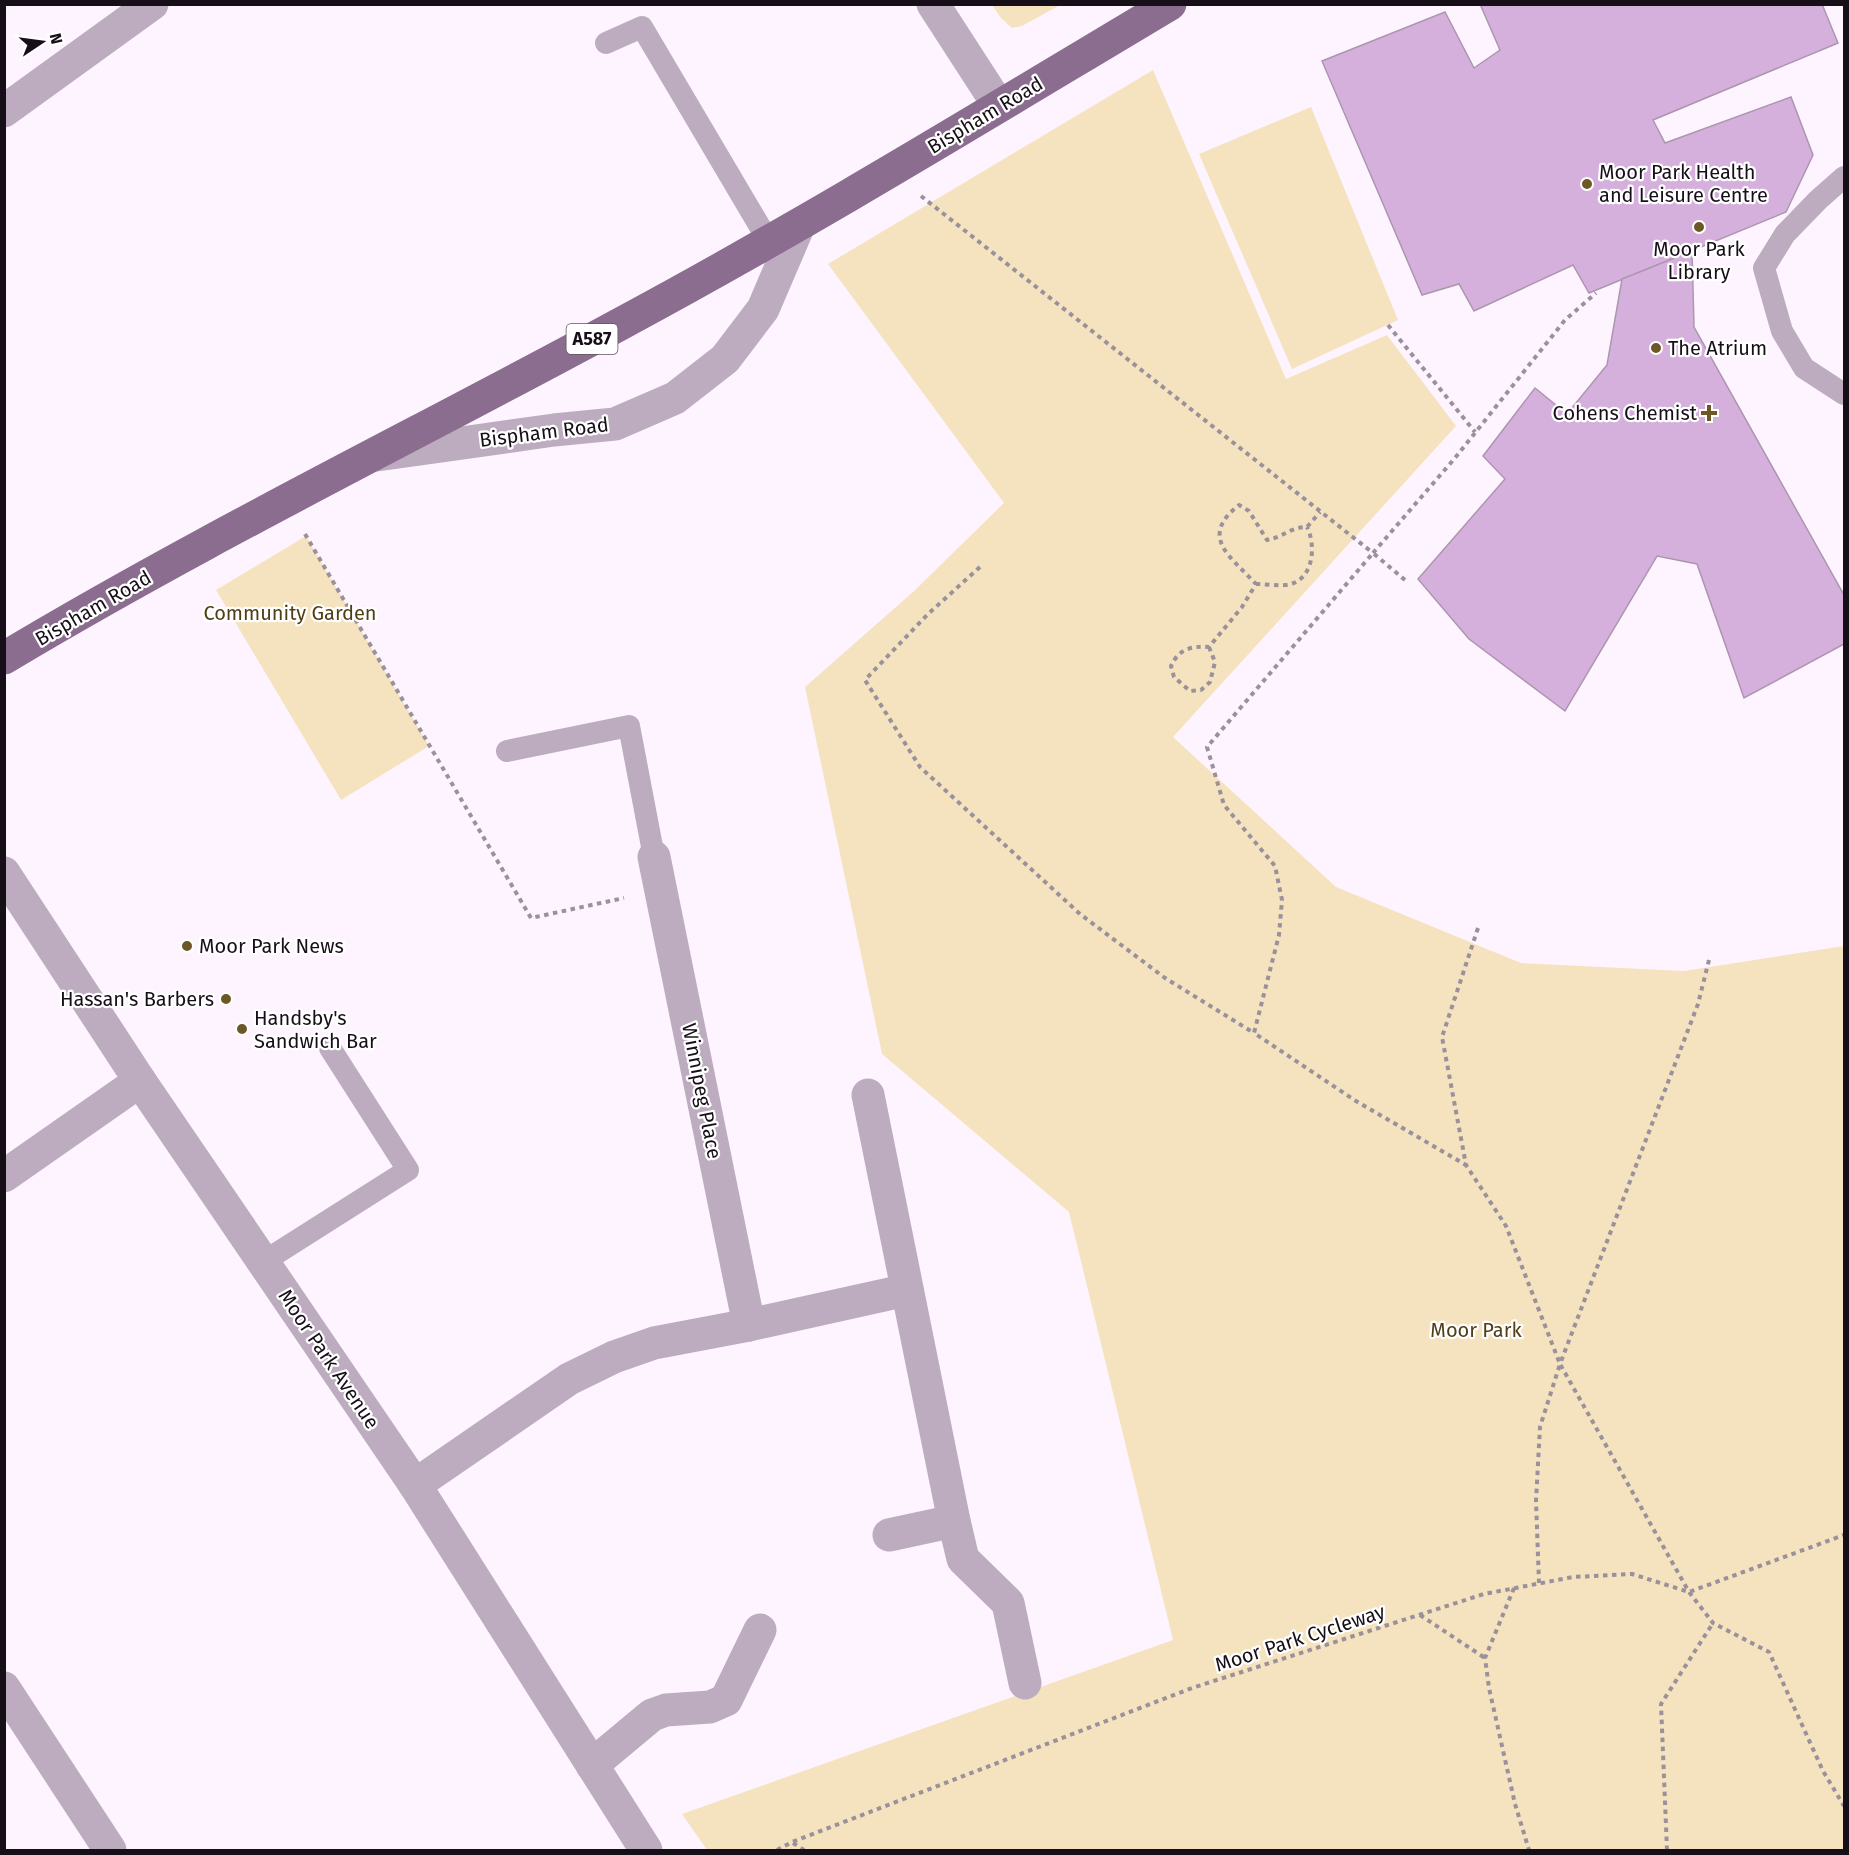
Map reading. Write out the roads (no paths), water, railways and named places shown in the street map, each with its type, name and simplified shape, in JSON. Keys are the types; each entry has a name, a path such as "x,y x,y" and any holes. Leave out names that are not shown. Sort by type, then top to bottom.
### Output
{"main road":[{"name":"Bispham Road","path":"4,658 131,585 624,322 800,225 1170,4"}],"street":[{"path":"4,111 152,4"},
{"path":"933,4 999,106"},
{"name":"Bispham Road","path":"372,456 554,430 615,424 675,398 725,358 763,309 800,225"},
{"name":"Winnipeg Place","path":"654,857 749,1325"},
{"name":"Moor Park Avenue","path":"4,873 140,1081 414,1485 646,1851"},
{"path":"4,1176 140,1081"},
{"path":"868,1095 963,1558 1008,1603 1025,1683"},
{"path":"414,1485 569,1379 614,1357 654,1343 749,1325 907,1290"},
{"path":"889,1535 954,1521"},
{"path":"592,1765 652,1716 666,1710 710,1707 726,1700 760,1630"},
{"path":"4,1688 110,1851"}],"lane":[{"path":"606,43 642,27 769,242"},
{"path":"1845,177 1818,200 1785,234 1764,268 1782,331 1804,368 1845,394"},
{"path":"507,751 629,726 654,857"},
{"path":"263,1262 408,1170 330,1048"}],"place":[{"name":"Moor Park Health and Leisure Centre","path":"1587,184"},
{"name":"Moor Park Library","path":"1699,227"},
{"name":"The Atrium","path":"1656,348"},
{"name":"Cohens Chemist","path":"1709,413"},
{"name":"Moor Park News","path":"187,946"},
{"name":"Hassan's Barbers","path":"226,999"},
{"name":"Handsby's Sandwich Bar","path":"242,1029"}],"park label":[{"name":"Community Garden","path":"290,613"},
{"name":"Moor Park","path":"1476,1330"}]}
